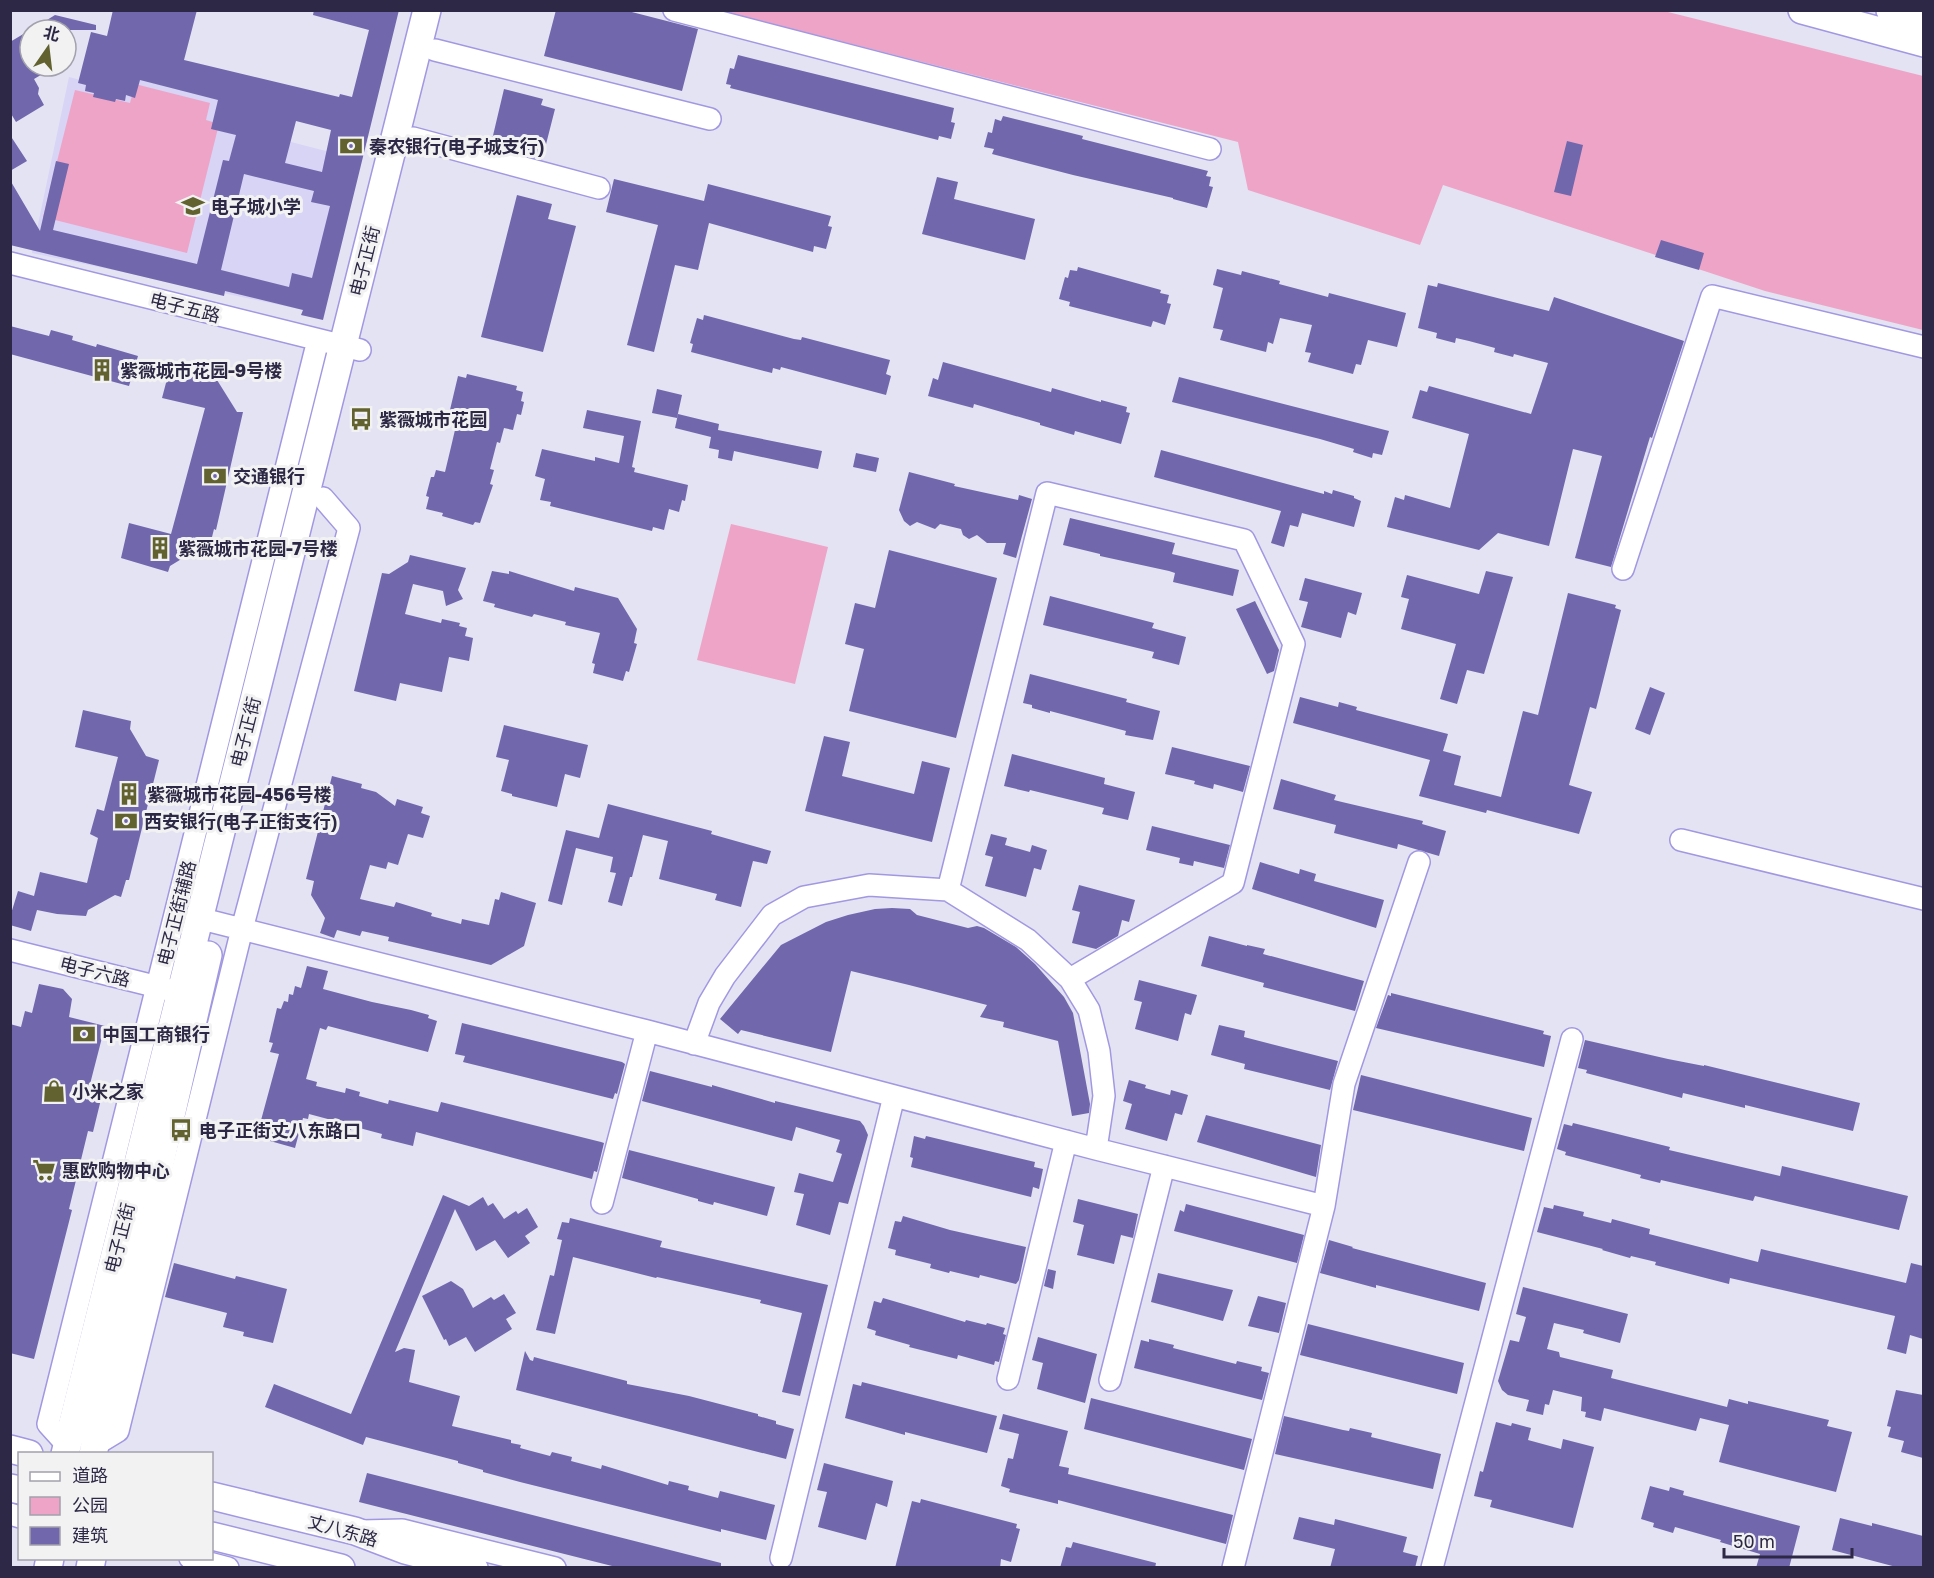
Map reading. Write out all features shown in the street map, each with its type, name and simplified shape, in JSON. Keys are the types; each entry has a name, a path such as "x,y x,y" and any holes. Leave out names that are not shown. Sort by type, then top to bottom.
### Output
{"main road":[{"name":"电子正街","path":"94,1449 207,921 341,345 427,10"},
{"name":"电子正街","path":"66,1449 169,990 207,921 323,498 341,345 413,138 445,10"},
{"path":"1802,10 1923,27"},
{"path":"1890,10 1923,27"},
{"name":"丈八东路","path":"213,1496 355,1531 405,1550 474,1568"},
{"name":"丈八东路","path":"213,1536 341,1568"}],"street":[{"path":"674,10 1210,150"},
{"path":"435,50 710,119"},
{"path":"413,138 598,188"},
{"name":"电子五路","path":"10,263 341,345"},
{"path":"1623,569 1712,296 1923,347"},
{"name":"电子正街辅路","path":"169,990 341,345"},
{"path":"948,890 1047,494 1244,540 1294,644 1233,882 1070,979"},
{"path":"94,1449 118,1431 242,929 349,528 323,498"},
{"path":"1681,840 1923,899"},
{"path":"1233,1568 1324,1206 1344,1084 1419,862"},
{"path":"694,1044 709,1003 725,976 772,915 804,897 869,885 948,890 1028,940 1070,979 1089,1010 1099,1051 1104,1096 1096,1149"},
{"path":"207,921 647,1031 1096,1149 1324,1206"},
{"name":"电子六路","path":"10,950 169,990"},
{"path":"602,1203 647,1031"},
{"path":"1432,1568 1572,1039"},
{"path":"781,1558 894,1096"},
{"path":"1008,1379 1066,1141"},
{"path":"1110,1380 1164,1166"},
{"path":"355,1531 402,1530 555,1568"},
{"path":"198,1560 228,1568"}],"shaded area":[{"name":"电子城小学","path":"130,77 254,108 248,131 357,159 318,313 32,253 69,78 126,92"}],"green space":[{"path":"722,11 1664,11 1923,76 1923,330 1765,291 1443,185 1420,245 1248,190 1238,142"},
{"path":"135,84 210,103 206,120 219,124 187,253 43,217 75,90 130,103"},
{"path":"731,524 828,547 795,684 697,660"}],"building":[{"path":"113,10 197,10 184,60 339,97 340,94 352,97 369,30 313,15 314,10 399,10 323,320 301,315 303,310 225,291 224,296 10,245 10,180 40,231 56,161 69,164 53,230 197,264 223,160 229,161 236,135 211,129 218,100 140,80 135,98 126,95 125,101 116,99 115,102 93,97 94,93 85,91 86,85 78,83 91,32 107,36","holes":["296,121 331,130 322,172 285,163","244,174 314,191 311,202 330,206 312,278 292,273 289,287 221,270"]},
{"path":"556,10 624,10 698,29 682,91 544,56"},
{"path":"55,15 67,18 50,18"},
{"path":"78,21 96,25 96,30 78,30"},
{"path":"18,37 18,78 36,78 34,79 39,88 38,94 44,105 16,122 10,112 10,42"},
{"path":"738,55 954,108 951,122 955,123 951,139 939,136 938,140 730,88 731,85 726,84 730,68 734,69"},
{"path":"504,89 543,99 541,105 555,109 542,160 529,156 530,154 491,144"},
{"path":"1003,116 1208,171 1206,176 1211,177 1209,186 1213,187 1207,208 992,154 994,149 984,147 988,132 992,133 995,119 1001,121"},
{"path":"10,135 27,161 10,171"},
{"path":"1567,141 1583,145 1571,196 1554,192"},
{"path":"937,177 958,182 954,199 1035,219 1025,260 922,234"},
{"path":"614,179 704,201 708,184 831,216 828,226 832,227 826,249 814,246 813,252 709,223 698,270 675,265 654,352 627,345 658,225 606,212"},
{"path":"517,195 552,204 548,219 576,226 543,352 481,337"},
{"path":"1661,240 1704,253 1699,270 1655,257"},
{"path":"1078,267 1161,290 1160,293 1169,295 1167,303 1171,304 1165,325 1153,321 1151,327 1069,306 1070,302 1059,299 1065,277 1068,278 1070,270 1077,271"},
{"path":"1217,269 1241,275 1242,271 1328,297 1329,293 1406,313 1397,347 1368,340 1361,365 1356,364 1353,374 1308,362 1311,353 1305,352 1312,325 1280,318 1273,344 1268,342 1266,352 1220,340 1223,330 1213,328 1223,288 1213,285"},
{"path":"1438,283 1549,311 1554,297 1684,341 1652,438 1650,437 1611,567 1575,558 1602,456 1573,449 1549,546 1498,533 1479,550 1387,527 1395,497 1404,500 1405,495 1450,508 1469,434 1412,418 1420,390 1427,392 1429,386 1531,414 1548,363 1514,354 1513,357 1494,352 1495,348 1456,338 1455,343 1436,338 1437,333 1418,328 1428,285 1437,287"},
{"path":"704,315 794,339 801,340 802,337 890,360 886,374 891,376 886,395 781,367 780,370 773,368 772,373 691,352 693,344 690,343 697,318 703,320"},
{"name":"紫薇城市花园-9号楼","path":"10,326 49,336 51,330 73,336 72,340 96,347 97,344 138,356 129,386 10,354"},
{"path":"943,362 1051,392 1052,388 1127,407 1126,412 1130,413 1121,444 1075,431 1074,435 974,404 973,408 928,396 933,378 938,380"},
{"path":"171,364 200,372 201,369 218,373 217,380 237,412 243,412 216,530 214,529 209,549 201,547 170,566 168,572 121,558 129,523 171,534 205,408 162,398"},
{"path":"467,374 517,386 516,390 523,392 521,401 524,402 521,415 517,414 513,430 504,428 500,443 497,442 490,469 494,470 490,484 493,485 480,523 475,522 473,525 426,509 429,497 426,496 431,477 434,477 436,470 445,472 458,417 449,414 458,376 466,378"},
{"path":"1179,377 1389,431 1382,455 1373,453 1372,458 1353,452 1354,449 1320,439 1172,402"},
{"path":"657,389 682,395 677,418 652,413"},
{"path":"587,410 641,421 632,467 635,468 634,472 688,485 685,501 682,500 679,512 669,509 664,530 653,527 652,531 550,506 551,502 540,500 545,479 535,476 542,449 595,461 595,457 619,463 624,436 583,428"},
{"path":"678,414 719,424 718,430 822,451 818,469 734,451 732,461 718,458 719,450 709,448 711,437 675,428"},
{"path":"1161,450 1324,494 1324,491 1332,494 1333,490 1354,496 1361,501 1354,527 1302,513 1298,527 1290,525 1284,547 1271,543 1281,511 1154,477"},
{"path":"856,453 879,458 876,472 853,467"},
{"path":"909,472 955,484 954,486 1018,500 1019,495 1032,499 1016,558 1003,554 1006,543 987,543 977,535 969,539 963,535 961,529 940,524 935,529 917,522 910,526 904,521 899,510"},
{"path":"1070,518 1175,543 1172,554 1239,570 1233,596 1173,582 1175,573 1169,571 1100,556 1100,554 1063,545"},
{"path":"889,550 997,578 956,738 849,711 864,649 845,644 855,603 875,608"},
{"path":"410,555 466,568 458,590 463,599 446,606 443,591 413,584 405,614 441,623 442,619 460,623 459,626 467,628 465,636 473,638 469,661 449,657 442,692 400,683 396,701 354,691 382,573 389,574 408,562"},
{"path":"492,571 509,574 509,571 574,591 575,587 618,598 637,629 634,643 637,644 629,672 626,671 623,681 593,673 595,664 592,663 600,633 565,625 566,622 534,614 532,617 494,607 495,604 483,601"},
{"path":"1486,571 1513,577 1484,674 1467,670 1457,704 1440,699 1456,644 1401,629 1409,599 1401,597 1407,575 1479,594"},
{"path":"1305,578 1362,593 1356,615 1348,612 1341,638 1301,627 1308,602 1299,600"},
{"path":"1568,593 1616,605 1615,608 1621,610 1596,709 1590,707 1569,785 1592,792 1579,834 1487,810 1486,813 1419,796 1430,760 1293,723 1300,697 1338,707 1339,702 1357,707 1356,710 1448,734 1443,751 1461,756 1454,785 1501,797 1523,711 1538,715"},
{"path":"1050,596 1154,623 1152,628 1186,637 1179,665 1152,658 1154,652 1043,625"},
{"path":"1255,601 1279,650 1274,671 1267,674 1236,609"},
{"path":"1030,674 1127,699 1126,702 1160,711 1153,740 1125,735 1126,731 1032,708 1032,705 1023,703"},
{"path":"1650,687 1665,693 1650,735 1635,729"},
{"name":"紫薇城市花园-456号楼","path":"83,710 131,721 130,729 146,756 159,760 129,880 126,880 121,897 115,895 88,910 86,916 37,910 31,931 10,925 10,917 18,891 34,896 40,872 87,883 98,838 90,834 97,809 104,811 118,757 75,747"},
{"path":"504,725 588,745 580,778 565,774 557,807 501,791 509,760 496,757"},
{"path":"824,736 850,742 842,776 914,794 922,761 950,768 932,842 805,811"},
{"path":"1172,747 1250,766 1243,792 1214,784 1213,789 1194,784 1195,781 1165,774"},
{"path":"1012,754 1105,778 1104,784 1135,792 1128,820 1102,814 1104,808 1004,786"},
{"path":"332,776 362,784 361,788 376,792 395,806 397,799 423,807 421,813 430,816 423,838 408,834 398,865 388,862 386,869 370,865 360,899 394,907 396,902 432,913 431,916 461,924 462,919 489,925 495,899 499,900 501,892 536,903 524,946 491,965 388,941 389,937 362,931 360,936 337,930 334,938 320,933 325,918 311,895 314,881 306,879"},
{"path":"1281,779 1336,795 1334,800 1423,821 1422,824 1446,831 1439,856 1398,844 1397,849 1334,833 1336,825 1273,809"},
{"path":"608,804 712,831 711,834 771,851 767,864 753,861 741,907 715,900 717,894 659,879 668,841 643,835 622,906 608,902 616,873 610,872 613,857 576,848 562,905 548,901 566,830 599,838"},
{"path":"1152,826 1230,845 1224,868 1194,861 1193,866 1179,863 1180,858 1146,850"},
{"path":"991,834 1007,838 1005,845 1030,852 1032,845 1047,850 1041,870 1034,868 1026,897 985,886 993,857 985,855"},
{"path":"1260,862 1299,874 1300,869 1316,874 1314,881 1384,900 1376,928 1252,889"},
{"path":"1079,885 1135,900 1129,922 1122,920 1118,936 1096,949 1072,943 1080,912 1072,910"},
{"path":"875,909 910,909 917,915 968,928 977,926 984,928 1016,947 1035,964 1064,997 1073,1013 1090,1104 1089,1113 1072,1116 1058,1041 1003,1027 1004,1022 980,1017 987,1005 909,985 851,971 831,1052 741,1030 738,1034 720,1019 781,945 826,922"},
{"path":"1209,936 1265,949 1263,954 1364,981 1355,1011 1263,987 1264,983 1201,966"},
{"path":"307,966 328,971 323,989 429,1015 428,1018 437,1021 428,1052 328,1026 326,1030 320,1028 306,1079 317,1082 316,1086 345,1093 346,1088 360,1092 359,1096 388,1104 389,1100 438,1112 441,1102 604,1143 597,1172 594,1171 592,1179 416,1132 413,1146 381,1138 382,1134 352,1126 351,1130 338,1126 339,1122 309,1114 308,1119 303,1118 295,1148 263,1139 264,1137 257,1135 279,1054 270,1052 273,1043 269,1042 277,1008 281,1009 284,1001 288,1002 289,994 293,995 295,986 301,988"},
{"path":"1139,980 1197,995 1191,1015 1185,1013 1178,1041 1135,1029 1142,1002 1134,1000"},
{"name":"惠欧购物中心","path":"39,984 63,989 72,999 69,1017 105,1026 89,1088 103,1091 93,1132 88,1131 69,1209 72,1210 34,1359 10,1353 10,1024 21,1027 25,1011 32,1013"},
{"path":"1391,993 1544,1031 1543,1034 1551,1036 1544,1067 1376,1028 1388,995 1391,996"},
{"path":"462,1023 622,1062 625,1064 617,1094 615,1093 613,1099 463,1062 465,1056 455,1054"},
{"path":"1219,1025 1245,1031 1244,1037 1338,1061 1330,1090 1244,1069 1245,1064 1211,1055"},
{"path":"1585,1040 1704,1065 1860,1103 1853,1131 1745,1105 1745,1108 1683,1093 1682,1098 1586,1073 1587,1070 1578,1068"},
{"path":"650,1071 712,1087 712,1085 775,1103 775,1101 860,1121 868,1135 848,1204 839,1202 830,1235 796,1225 804,1194 794,1192 799,1173 833,1182 842,1154 836,1152 840,1140 796,1127 792,1141 642,1101"},
{"path":"1361,1075 1532,1118 1524,1151 1353,1110"},
{"path":"1129,1080 1146,1085 1145,1088 1170,1095 1171,1090 1188,1095 1182,1115 1175,1113 1167,1141 1125,1129 1132,1104 1123,1101"},
{"path":"1206,1115 1321,1145 1316,1177 1197,1142"},
{"path":"1573,1123 1670,1147 1669,1150 1780,1176 1782,1166 1908,1196 1899,1230 1755,1196 1753,1201 1661,1180 1660,1183 1640,1178 1641,1175 1565,1155 1566,1152 1557,1149 1564,1124 1572,1126"},
{"path":"914,1136 925,1139 926,1136 1035,1162 1034,1167 1043,1169 1039,1189 1033,1187 1031,1197 911,1167 913,1158 910,1157"},
{"path":"629,1150 775,1187 767,1216 714,1202 713,1205 622,1178"},
{"path":"443,1195 469,1206 483,1197 488,1206 493,1203 504,1219 516,1211 518,1214 527,1208 538,1227 525,1236 530,1243 508,1258 495,1240 476,1251 455,1209 395,1352 404,1348 415,1350 409,1382 460,1396 452,1426 511,1440 511,1443 521,1445 520,1448 550,1456 552,1452 572,1457 571,1461 601,1469 602,1465 668,1485 669,1481 689,1486 688,1490 718,1498 720,1491 775,1505 766,1540 721,1529 721,1532 520,1482 483,1472 483,1470 458,1463 458,1461 366,1437 363,1445 265,1407 274,1384 351,1414"},
{"path":"1078,1199 1138,1214 1133,1238 1121,1235 1114,1264 1077,1255 1084,1225 1073,1222"},
{"path":"1186,1204 1304,1235 1297,1263 1174,1231 1180,1210 1184,1212"},
{"path":"1554,1205 1584,1212 1583,1216 1611,1223 1612,1219 1650,1229 1649,1234 1758,1262 1761,1249 1906,1283 1911,1263 1923,1266 1923,1339 1910,1335 1906,1354 1887,1349 1895,1316 1730,1278 1729,1284 1655,1265 1656,1262 1631,1256 1630,1258 1537,1232 1544,1207 1553,1209"},
{"path":"903,1216 950,1230 1026,1247 1019,1280 1016,1284 980,1275 979,1278 950,1271 949,1273 930,1268 931,1264 895,1255 896,1250 888,1248 895,1221 901,1222"},
{"path":"570,1218 662,1241 660,1247 828,1285 800,1396 782,1392 802,1313 760,1303 761,1300 656,1278 573,1257 555,1334 536,1330 550,1275 554,1276 562,1240 557,1239 562,1222 569,1223"},
{"path":"1329,1240 1486,1283 1479,1311 1320,1273"},
{"path":"174,1263 235,1279 236,1276 287,1289 273,1343 243,1336 244,1332 223,1327 227,1313 165,1297"},
{"path":"1048,1269 1056,1271 1053,1289 1044,1286"},
{"path":"1158,1273 1233,1290 1223,1321 1151,1302"},
{"path":"451,1281 463,1289 473,1308 491,1297 494,1300 504,1294 516,1313 506,1319 512,1329 475,1352 466,1337 449,1346 422,1296"},
{"path":"1523,1287 1628,1314 1620,1343 1583,1333 1584,1330 1554,1323 1547,1349 1559,1352 1560,1357 1613,1370 1611,1378 1727,1407 1729,1399 1748,1404 1748,1401 1829,1420 1827,1426 1852,1432 1836,1492 1719,1462 1729,1425 1700,1418 1696,1431 1604,1408 1601,1421 1585,1417 1586,1412 1581,1411 1582,1397 1553,1390 1549,1405 1545,1404 1543,1415 1526,1411 1529,1400 1508,1395 1502,1390 1498,1381 1510,1340 1519,1342 1526,1317 1516,1314"},
{"path":"1258,1296 1286,1303 1279,1333 1248,1326"},
{"path":"883,1298 965,1322 966,1320 986,1325 987,1323 1005,1328 1003,1334 1006,1335 999,1362 995,1361 994,1365 958,1355 957,1359 909,1347 910,1345 875,1335 876,1331 867,1328 874,1301 881,1303"},
{"path":"1308,1324 1464,1363 1457,1394 1300,1355"},
{"path":"1038,1337 1097,1354 1085,1403 1037,1389 1043,1363 1032,1360"},
{"path":"1149,1339 1174,1345 1173,1348 1236,1364 1237,1361 1262,1367 1261,1371 1269,1373 1262,1400 1134,1368 1141,1340 1149,1342"},
{"path":"525,1351 533,1361 534,1357 627,1381 627,1384 689,1396 776,1421 776,1424 794,1429 786,1459 516,1390"},
{"path":"862,1382 997,1416 987,1453 905,1432 905,1435 845,1418 853,1384 861,1386"},
{"path":"1896,1390 1923,1395 1923,1458 1901,1452 1904,1441 1888,1437 1891,1427 1887,1426"},
{"path":"1091,1398 1252,1439 1244,1470 1084,1429"},
{"path":"1003,1414 1068,1431 1059,1466 1069,1468 1068,1474 1233,1515 1226,1544 1058,1500 1058,1504 1009,1492 1010,1489 1001,1486 1008,1458 1013,1459 1019,1434 999,1429"},
{"path":"1284,1416 1343,1430 1349,1431 1350,1428 1372,1433 1371,1437 1441,1454 1433,1489 1275,1454"},
{"path":"1496,1422 1531,1428 1528,1440 1561,1449 1563,1439 1594,1447 1573,1528 1490,1507 1492,1500 1474,1496"},
{"path":"824,1463 893,1481 887,1507 876,1503 866,1540 818,1527 827,1492 817,1490"},
{"path":"367,1473 721,1563 721,1568 620,1568 359,1502"},
{"path":"1650,1486 1669,1491 1670,1487 1684,1491 1683,1495 1800,1526 1789,1568 1756,1568 1760,1554 1675,1527 1673,1533 1653,1527 1654,1523 1641,1519"},
{"path":"921,1499 1017,1524 1016,1528 1020,1529 1011,1562 1001,1559 1000,1568 895,1568 912,1501 920,1503"},
{"path":"1299,1517 1334,1525 1335,1519 1407,1537 1403,1552 1418,1556 1415,1568 1330,1568 1335,1549 1293,1539"},
{"path":"1840,1518 1872,1526 1872,1523 1923,1536 1923,1568 1900,1568 1832,1550"},
{"path":"1073,1542 1156,1563 1155,1568 1060,1568 1066,1547 1071,1548"}],"place":[{"name":"秦农银行(电子城支行)","path":"351,146"},
{"name":"电子城小学","path":"193,206"},
{"name":"紫薇城市花园-9号楼","path":"102,370"},
{"name":"紫薇城市花园","path":"361,419"},
{"name":"交通银行","path":"215,476"},
{"name":"紫薇城市花园-7号楼","path":"160,548"},
{"name":"紫薇城市花园-456号楼","path":"129,794"},
{"name":"西安银行(电子正街支行)","path":"126,821"},
{"name":"中国工商银行","path":"84,1034"},
{"name":"小米之家","path":"54,1091"},
{"name":"电子正街丈八东路口","path":"181,1130"},
{"name":"惠欧购物中心","path":"44,1170"}]}
